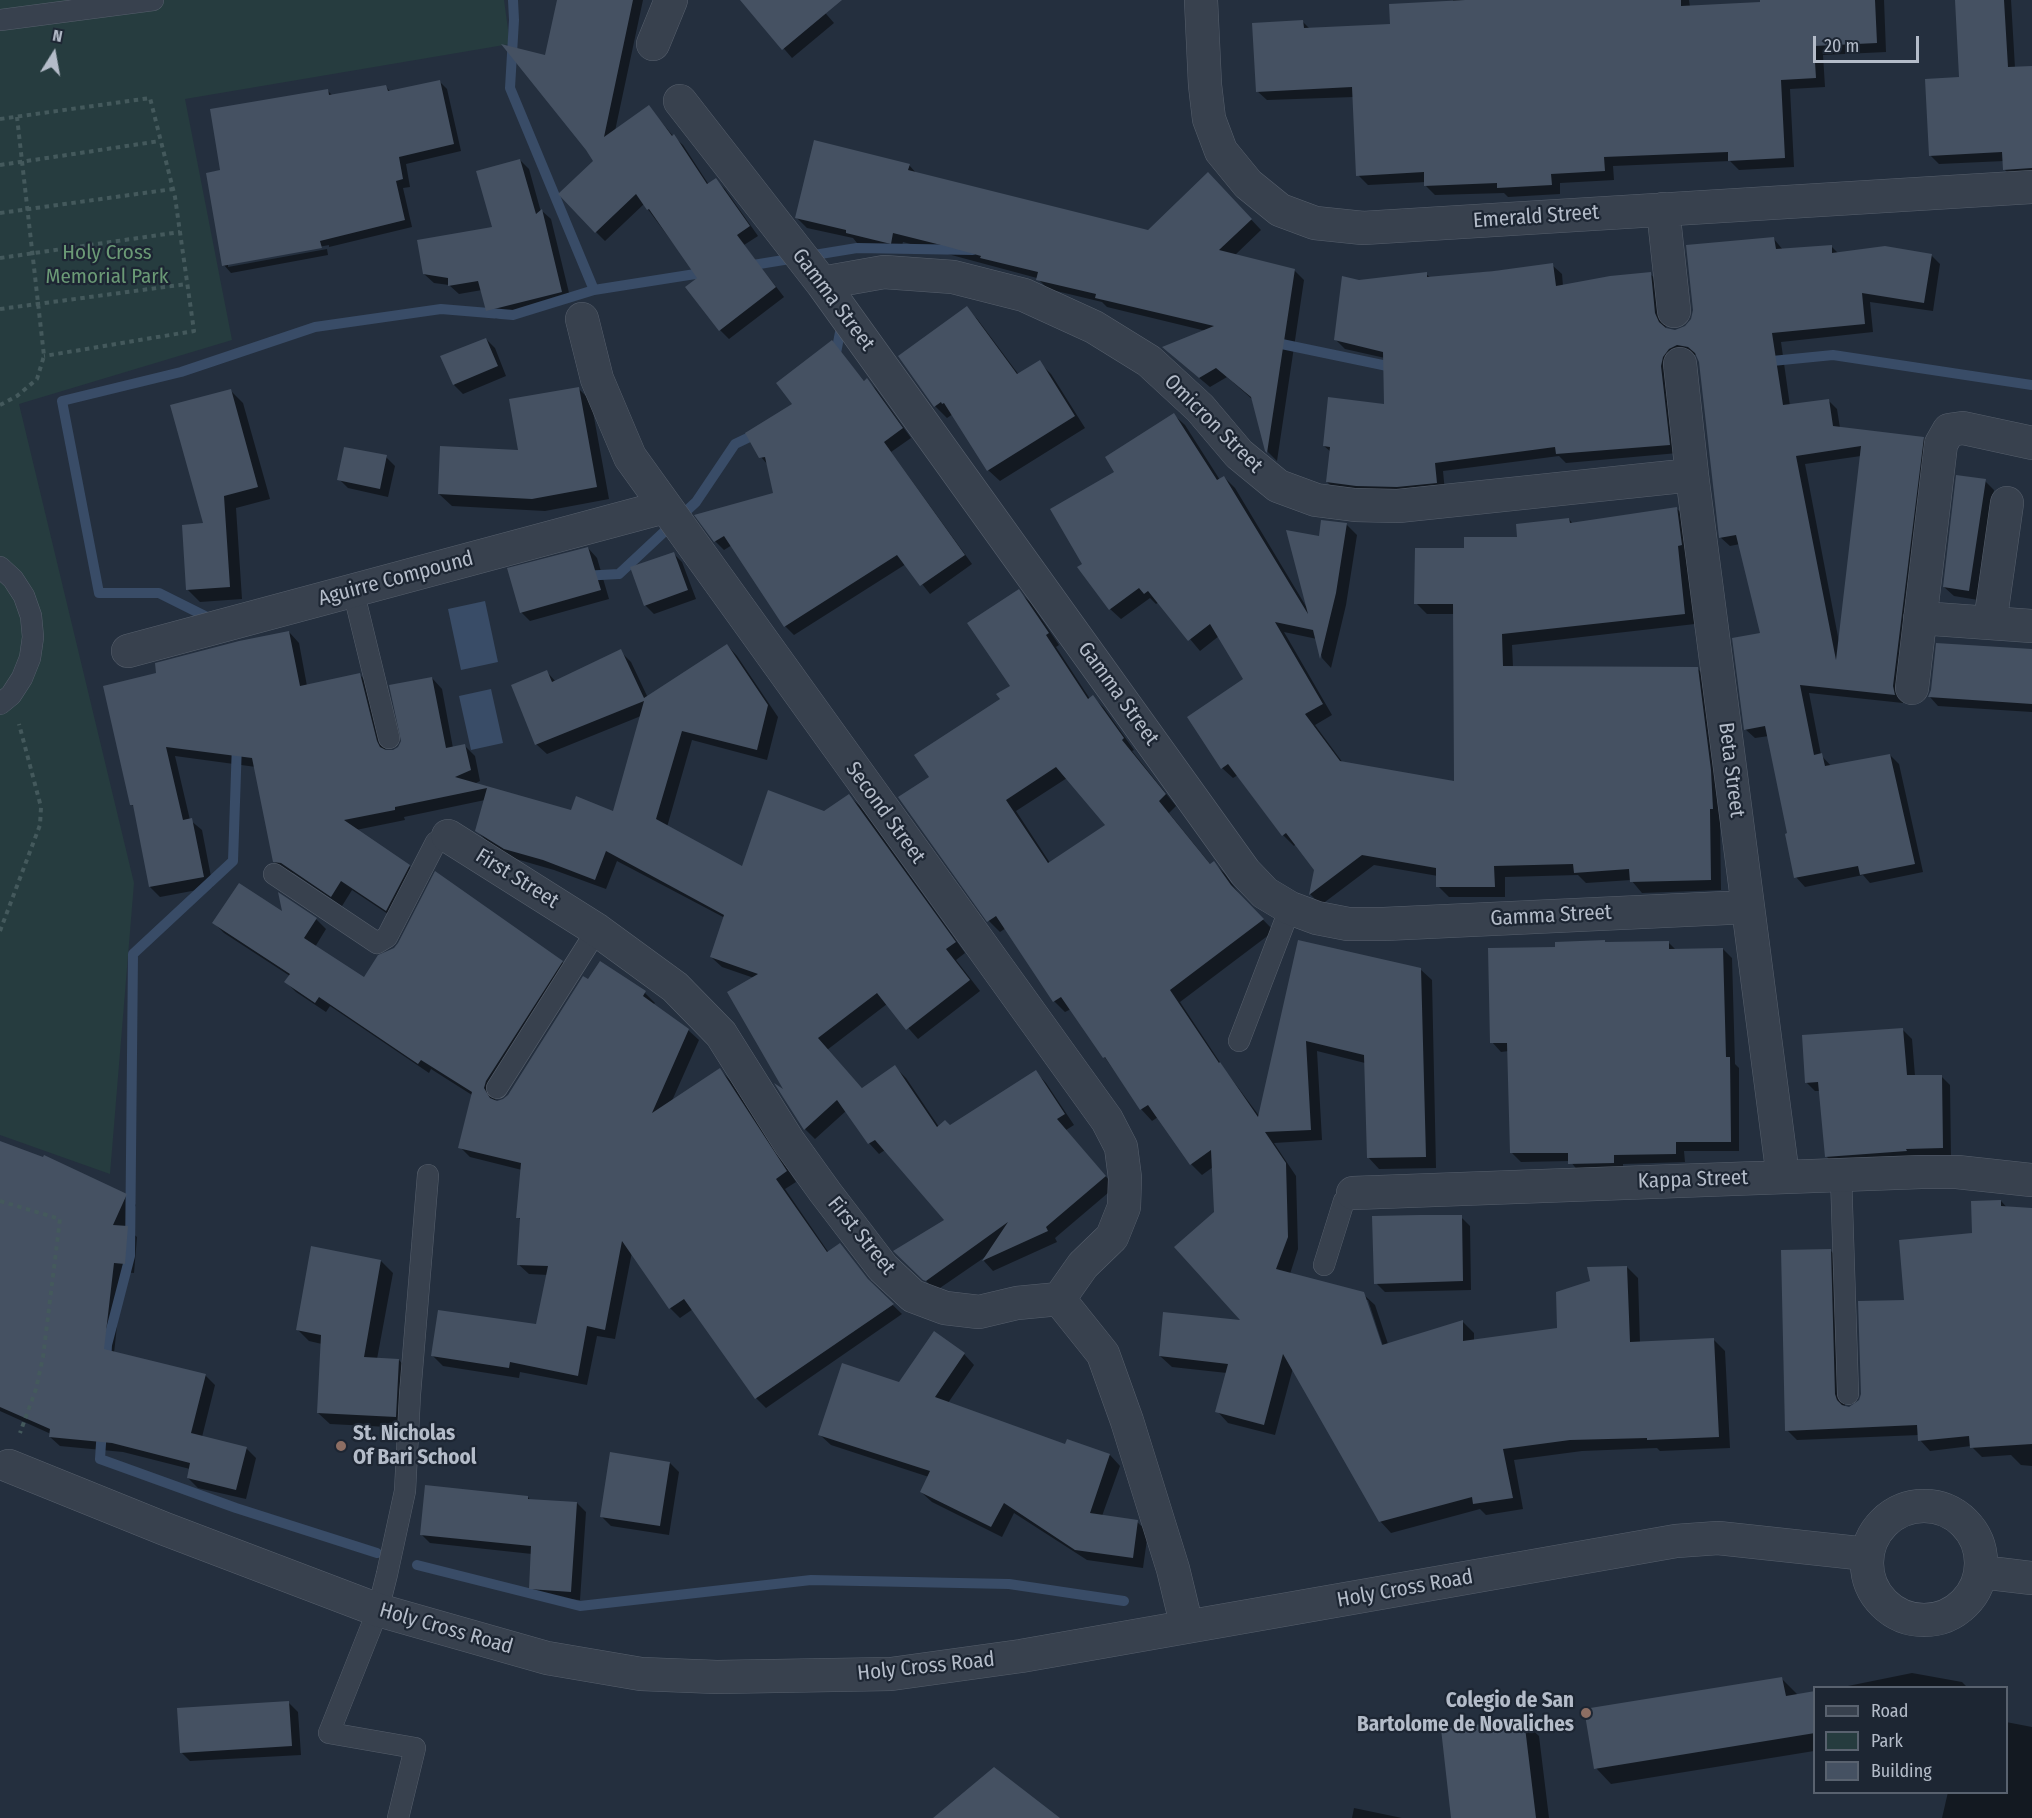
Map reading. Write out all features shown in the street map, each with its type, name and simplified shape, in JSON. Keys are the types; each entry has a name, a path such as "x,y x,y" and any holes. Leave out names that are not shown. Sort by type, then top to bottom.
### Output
{"street":[{"path":"653,44 671,0"},
{"name":"Emerald Street","path":"1201,0 1209,119 1221,151 1248,184 1281,210 1316,223 1363,228 2032,187"},
{"name":"Gamma Street","path":"680,101 822,283 1245,872 1265,893 1290,908 1317,918 1348,924 1748,907"},
{"path":"1663,209 1674,311"},
{"name":"Omicron Street","path":"822,283 884,272 953,277 1034,300 1094,327 1149,361 1200,408 1239,454 1278,486 1316,500 1355,505 1398,506 1692,475"},
{"name":"Second Street","path":"582,320 597,378 630,457 1107,1120 1121,1146 1125,1178 1124,1207 1112,1237 1083,1265 1059,1299"},
{"name":"Beta Street","path":"1680,364 1692,475 1783,1177"},
{"path":"1912,688 1941,444 1949,430 1963,428 2032,443"},
{"path":"1990,623 2007,503"},
{"name":"Aguirre Compound","path":"128,651 664,507"},
{"path":"1920,618 2032,627"},
{"name":"First Street","path":"448,836 597,930 675,987 721,1034 789,1142 825,1192 882,1268 913,1296 945,1308 979,1312 1017,1303 1059,1299"},
{"name":"Kappa Street","path":"1353,1193 1957,1172 2032,1180"},
{"path":"1059,1299 1103,1354 1127,1421 1173,1569 1187,1628"},
{"name":"Holy Cross Road","path":"4,1464 165,1529 378,1610 547,1658 641,1674 717,1677 891,1674 1021,1656 1187,1628 1676,1541 1718,1538 1867,1554"},
{"path":"1923,1506 1943,1509 1960,1519 1973,1533 1981,1552 1981,1572 1975,1591 1963,1607 1945,1617 1926,1621 1906,1618 1888,1608 1875,1593 1867,1574 1867,1554 1874,1536 1886,1520 1903,1510 1923,1506"},
{"path":"1981,1572 2032,1578"}],"lane":[{"path":"0,20 153,0"},
{"path":"0,567 13,579 24,596 31,616 33,637 30,658 22,678 5,699"},
{"path":"353,590 389,738"},
{"path":"273,874 377,943 387,937 436,842 448,836"},
{"path":"1239,1041 1290,908"},
{"path":"497,1088 597,930"},
{"path":"398,1818 415,1748 329,1732 378,1610 405,1491 410,1394 428,1175"},
{"path":"1841,1175 1848,1394"},
{"path":"1324,1264 1344,1201 1353,1193"}],"path":[{"path":"0,119 150,98 173,189 194,332 44,356"},
{"path":"0,405 17,396 37,380 44,356 17,117"},
{"path":"0,165 160,141"},
{"path":"0,213 173,189"},
{"path":"0,258 180,232"},
{"path":"0,309 187,284"},
{"path":"0,931 40,825 41,807 5,699"},
{"path":"0,1201 60,1219 43,1357 36,1389 4,1464"}],"green space":[{"name":"Holy Cross Memorial Park","path":"0,0 504,0 510,44 185,99 232,340 19,404 134,883 110,1174 0,1135"}],"water":[{"path":"485,601 498,662 461,670 448,609"},
{"path":"491,689 503,743 471,750 459,696"}],"building":[{"path":"557,0 633,0 604,137 649,105 672,136 674,134 707,184 716,178 750,226 737,235 776,287 719,331 685,287 697,278 636,194 595,233 558,194 593,161 501,44 545,55"},
{"path":"740,0 842,0 782,50"},
{"path":"1465,0 1681,0 1681,6 1760,2 1760,0 1875,0 1877,43 1814,46 1816,78 1781,80 1785,158 1728,161 1728,152 1604,157 1605,171 1551,174 1552,185 1497,188 1497,183 1424,186 1424,172 1356,176 1352,87 1256,92 1252,23 1303,20 1304,28 1390,24 1389,4"},
{"path":"1955,0 2004,0 2008,67 2032,66 2032,168 2003,170 2002,152 1929,156 1925,79 1959,77"},
{"path":"440,80 454,144 399,157 403,179 396,181 405,220 320,241 322,248 222,266 206,173 220,170 210,109 328,89 329,95 386,85 388,91"},
{"path":"814,140 910,164 908,170 1148,230 1208,172 1252,219 1219,250 1295,269 1267,453 1251,397 1216,368 1199,378 1162,347 1214,326 1095,298 1096,294 1036,280 1038,272 980,258 981,256 945,246 893,233 891,244 795,218"},
{"path":"520,159 536,214 542,209 562,292 486,311 478,281 448,286 448,278 423,274 417,240 492,227 476,171"},
{"path":"1774,237 1776,249 1832,245 1832,253 1885,246 1932,254 1924,303 1862,293 1865,324 1772,333 1783,405 1829,399 1833,426 1924,437 1893,686 1895,695 1800,685 1814,755 1822,753 1825,766 1890,754 1915,864 1860,875 1858,866 1794,878 1765,726 1744,730 1732,638 1760,633 1736,535 1719,538 1699,362 1695,353 1688,347 1677,345 1669,349 1663,357 1661,366 1670,445 1556,454 1555,447 1435,463 1437,483 1397,487 1356,486 1326,482 1330,447 1323,446 1328,397 1384,404 1383,352 1334,340 1342,276 1359,280 1427,272 1427,277 1553,263 1556,286 1610,276 1651,272 1655,313 1659,322 1666,328 1675,330 1685,326 1691,319 1693,310 1686,245","holes":["1861,446 1836,660 1796,456"]},
{"path":"967,306 1017,374 1040,360 1075,416 987,471 944,403 941,402 934,407 898,356"},
{"path":"486,338 498,366 453,385 440,356"},
{"path":"832,340 864,381 867,378 903,428 884,442 965,555 920,586 897,555 784,627 724,536 714,542 694,515 773,493 765,457 759,458 745,433 792,404 776,383"},
{"path":"579,387 597,487 532,499 438,494 440,446 518,450 509,399"},
{"path":"231,389 258,487 224,496 230,587 186,590 182,525 203,523 170,405"},
{"path":"1174,413 1217,480 1224,476 1308,614 1286,530 1319,536 1321,520 1347,523 1336,593 1320,659 1313,630 1275,622 1323,704 1305,714 1340,761 1454,781 1453,604 1414,604 1415,548 1464,548 1464,537 1517,537 1516,524 1569,518 1570,523 1677,507 1682,545 1678,546 1685,614 1502,634 1503,666 1698,667 1711,770 1713,809 1710,809 1711,880 1630,882 1629,869 1574,873 1573,864 1494,866 1495,887 1436,887 1436,868 1362,855 1309,895 1314,870 1286,833 1282,836 1228,764 1221,769 1187,717 1243,679 1210,624 1188,641 1148,591 1144,594 1139,588 1109,610 1077,567 1082,564 1050,509 1114,472 1105,457"},
{"path":"344,447 387,455 380,489 337,480"},
{"path":"1956,475 1986,479 1969,591 1943,587"},
{"path":"588,547 601,590 520,613 507,568"},
{"path":"674,552 688,590 644,606 630,567"},
{"path":"1019,589 1049,633 1046,635 1088,699 1093,695 1124,738 1122,740 1166,794 1159,801 1210,864 1214,861 1231,885 1264,919 1170,990 1258,1117 1298,940 1421,968 1426,1157 1367,1158 1364,1055 1306,1041 1311,1130 1265,1132 1286,1163 1288,1237 1276,1269 1364,1292 1382,1345 1463,1320 1463,1341 1557,1328 1556,1292 1590,1281 1587,1267 1627,1266 1630,1342 1714,1338 1719,1437 1570,1440 1503,1449 1513,1498 1473,1504 1472,1497 1379,1522 1283,1354 1264,1425 1215,1412 1228,1364 1159,1356 1163,1312 1240,1320 1174,1247 1214,1212 1211,1150 1190,1165 1148,1105 1140,1110 1061,997 1053,1002 996,916 987,922 898,797 929,777 914,755 1000,699 996,694 1010,686 967,623","holes":["1056,767 1105,825 1048,863 1006,800"]},
{"path":"289,631 300,686 360,673 380,747 393,750 401,741 389,685 432,677 446,748 465,744 471,770 455,777 571,810 576,796 613,811 644,701 535,745 511,685 547,670 552,682 621,649 644,698 727,644 768,705 757,750 682,731 656,819 742,866 768,790 824,811 849,794 956,942 946,949 970,980 906,1030 877,993 818,1038 862,1088 895,1065 937,1127 945,1120 950,1125 1036,1070 1065,1114 1057,1119 1106,1176 1046,1227 1048,1231 982,1261 1008,1222 926,1281 923,1280 893,1251 944,1220 875,1140 868,1144 837,1100 804,1130 774,1083 783,1089 727,992 758,974 710,957 724,915 606,851 595,880 543,860 504,849 475,831 487,788 344,820 410,865 386,911 341,881 331,897 281,863 273,862 252,758 166,747 183,820 192,818 204,877 149,887 133,805 130,805 103,686 156,673 155,663 239,641"},
{"path":"1936,643 2032,649 2032,704 1928,697 1931,690"},
{"path":"435,871 563,961 486,1081 484,1088 490,1098 497,1101 508,1095 583,976 588,979 600,961 646,991 643,996 689,1029 652,1113 720,1068 787,1171 776,1179 827,1252 840,1243 868,1279 894,1304 755,1399 684,1299 669,1309 622,1241 605,1330 587,1326 578,1376 510,1362 509,1368 431,1356 438,1310 536,1324 548,1266 517,1265 520,1218 516,1218 521,1163 458,1148 472,1092 421,1060 418,1064 319,997 315,1003 284,982 290,974 212,923 239,883 282,911 278,892 317,918 304,938 364,977 378,955 394,948 398,943"},
{"path":"1605,940 1605,942 1669,941 1669,949 1723,948 1726,1057 1730,1057 1731,1142 1676,1142 1676,1154 1614,1155 1614,1163 1568,1164 1568,1153 1510,1153 1507,1043 1490,1043 1488,948 1555,947 1555,942"},
{"path":"1903,1028 1907,1075 1942,1075 1943,1148 1906,1149 1907,1151 1825,1157 1818,1082 1805,1083 1802,1035"},
{"path":"0,1141 43,1157 44,1155 127,1194 113,1225 128,1226 125,1264 114,1263 104,1349 206,1374 191,1433 247,1447 236,1490 187,1478 190,1463 112,1443 49,1437 50,1429 0,1407"},
{"path":"2001,1200 2001,1206 2032,1208 2032,1444 1970,1448 1969,1436 1918,1441 1917,1425 1785,1431 1781,1250 1831,1249 1835,1394 1842,1405 1849,1407 1859,1400 1861,1394 1858,1301 1904,1300 1899,1240 1972,1233 1971,1201"},
{"path":"1462,1215 1463,1281 1374,1284 1372,1216"},
{"path":"311,1246 381,1260 364,1357 399,1359 396,1417 317,1413 321,1335 296,1330"},
{"path":"934,1331 965,1353 935,1397 1065,1444 1067,1439 1110,1454 1090,1513 1138,1520 1133,1558 1075,1550 1004,1503 991,1527 920,1492 930,1471 818,1435 842,1363 899,1382"},
{"path":"610,1452 670,1462 660,1526 600,1517"},
{"path":"425,1485 528,1496 528,1499 577,1502 571,1592 529,1589 531,1546 420,1535"},
{"path":"1782,1677 1786,1696 1813,1691 1813,1733 1594,1769 1584,1709"},
{"path":"289,1701 292,1746 180,1753 177,1708"},
{"path":"1524,1719 1536,1818 1451,1818 1441,1729"},
{"path":"994,1767 1060,1818 933,1818"}],"waterway":[{"path":"215,621 159,593 99,593 62,401 181,372 315,327 441,309 513,315 594,290 510,88 513,0"},
{"path":"747,266 857,248 973,250"},
{"path":"594,290 708,272"},
{"path":"833,359 842,322"},
{"path":"1272,342 1397,368"},
{"path":"1762,362 1833,355 2032,385"},
{"path":"582,576 619,574 696,502 735,444 760,432"},
{"path":"106,1362 107,1345 130,1256 133,954 233,861 237,743"},
{"path":"102,1428 100,1459 236,1508 377,1553"},
{"path":"417,1565 580,1606 811,1580 1009,1584 1124,1601"}],"place":[{"name":"St. Nicholas Of Bari School","path":"341,1446"},
{"name":"Colegio de San Bartolome de Novaliches","path":"1586,1713"}]}
